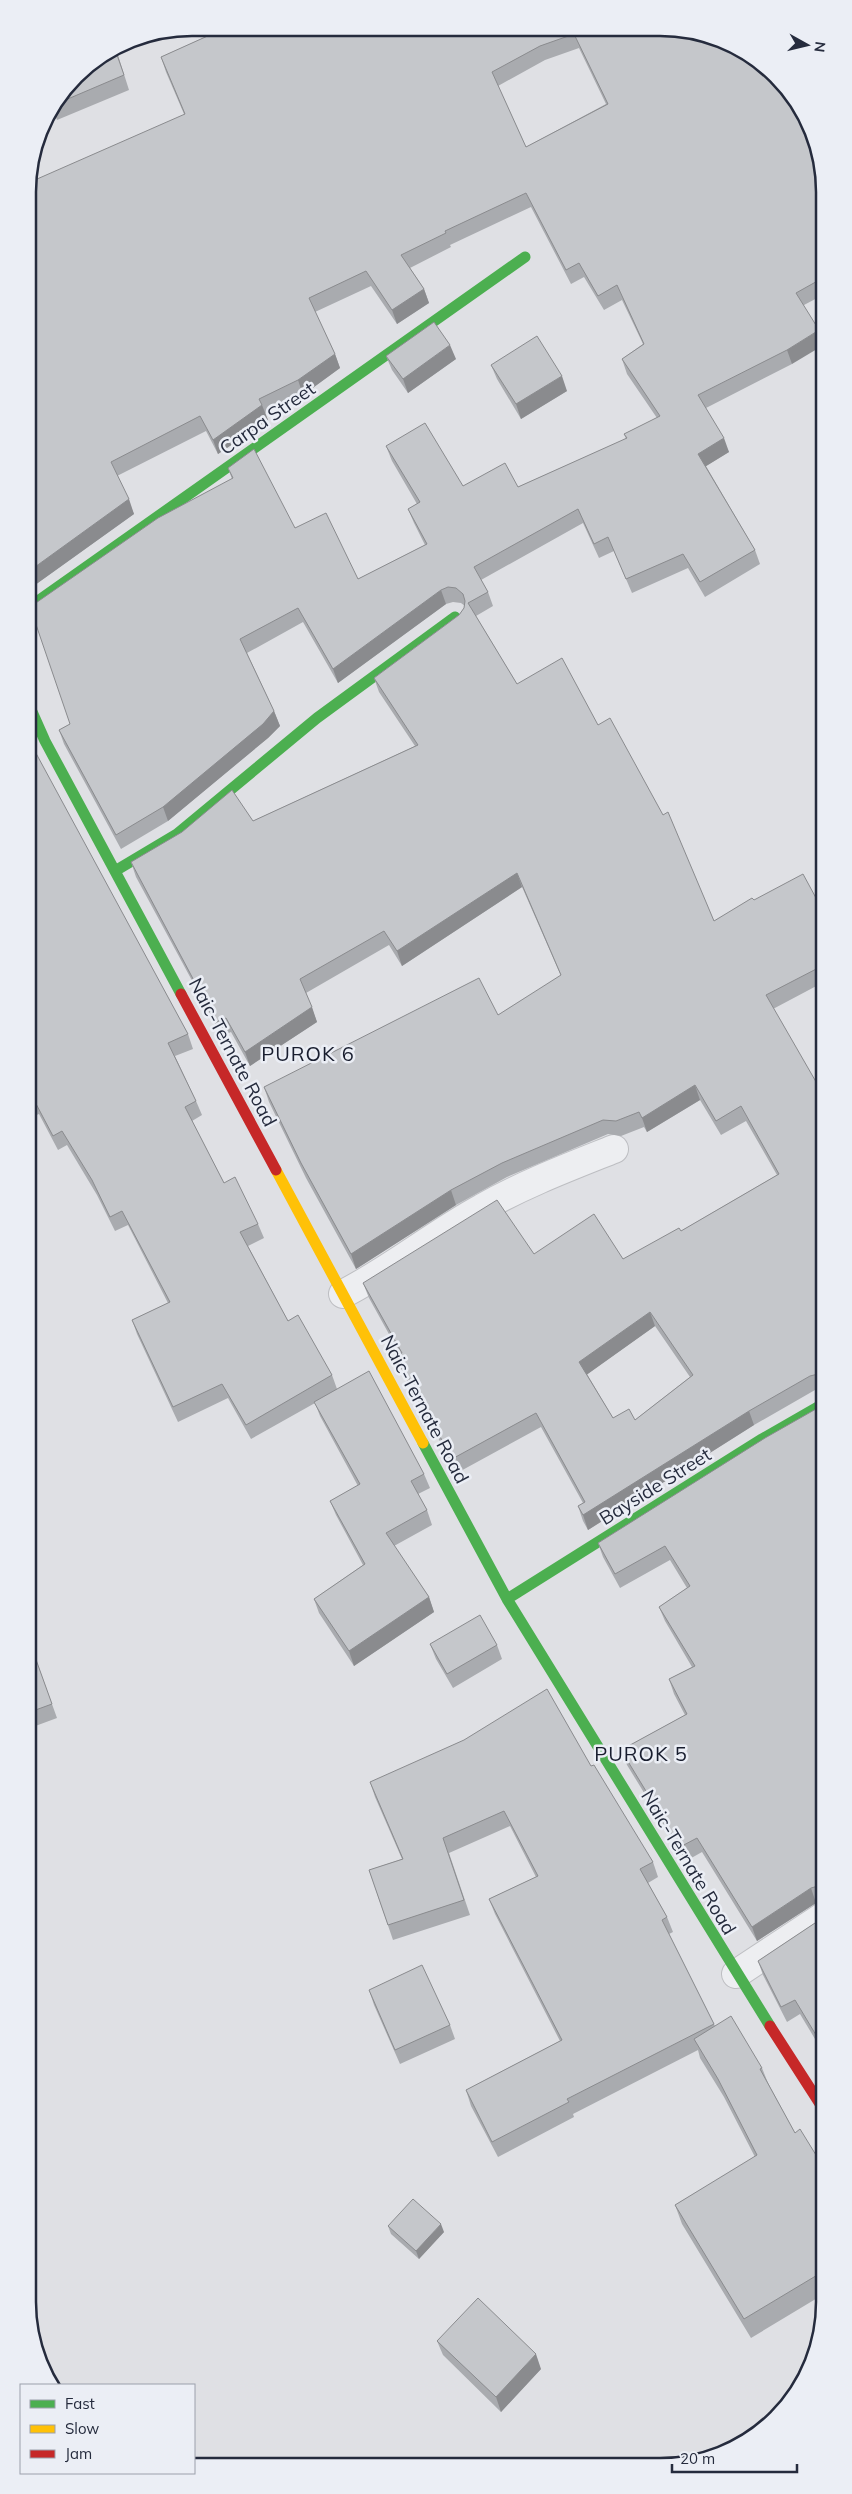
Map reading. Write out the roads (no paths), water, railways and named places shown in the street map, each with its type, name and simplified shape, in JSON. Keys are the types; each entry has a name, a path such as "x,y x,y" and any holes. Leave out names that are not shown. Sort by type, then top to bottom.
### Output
{"main road":[{"name":"Carpa Street","path":"37,602 525,257"},
{"path":"115,871 177,834 317,718 455,617"},
{"name":"Naic-Ternate Road","path":"37,721 115,871 507,1599 736,1974 815,2096"},
{"name":"Bayside Street","path":"507,1599 762,1439 815,1408"}],"street":[{"path":"343,1294 372,1279 481,1208 531,1184 614,1149"},
{"path":"736,1974 815,1922"}],"district":[{"name":"PUROK 6","path":"308,1054"},
{"name":"PUROK 5","path":"641,1754"}]}
